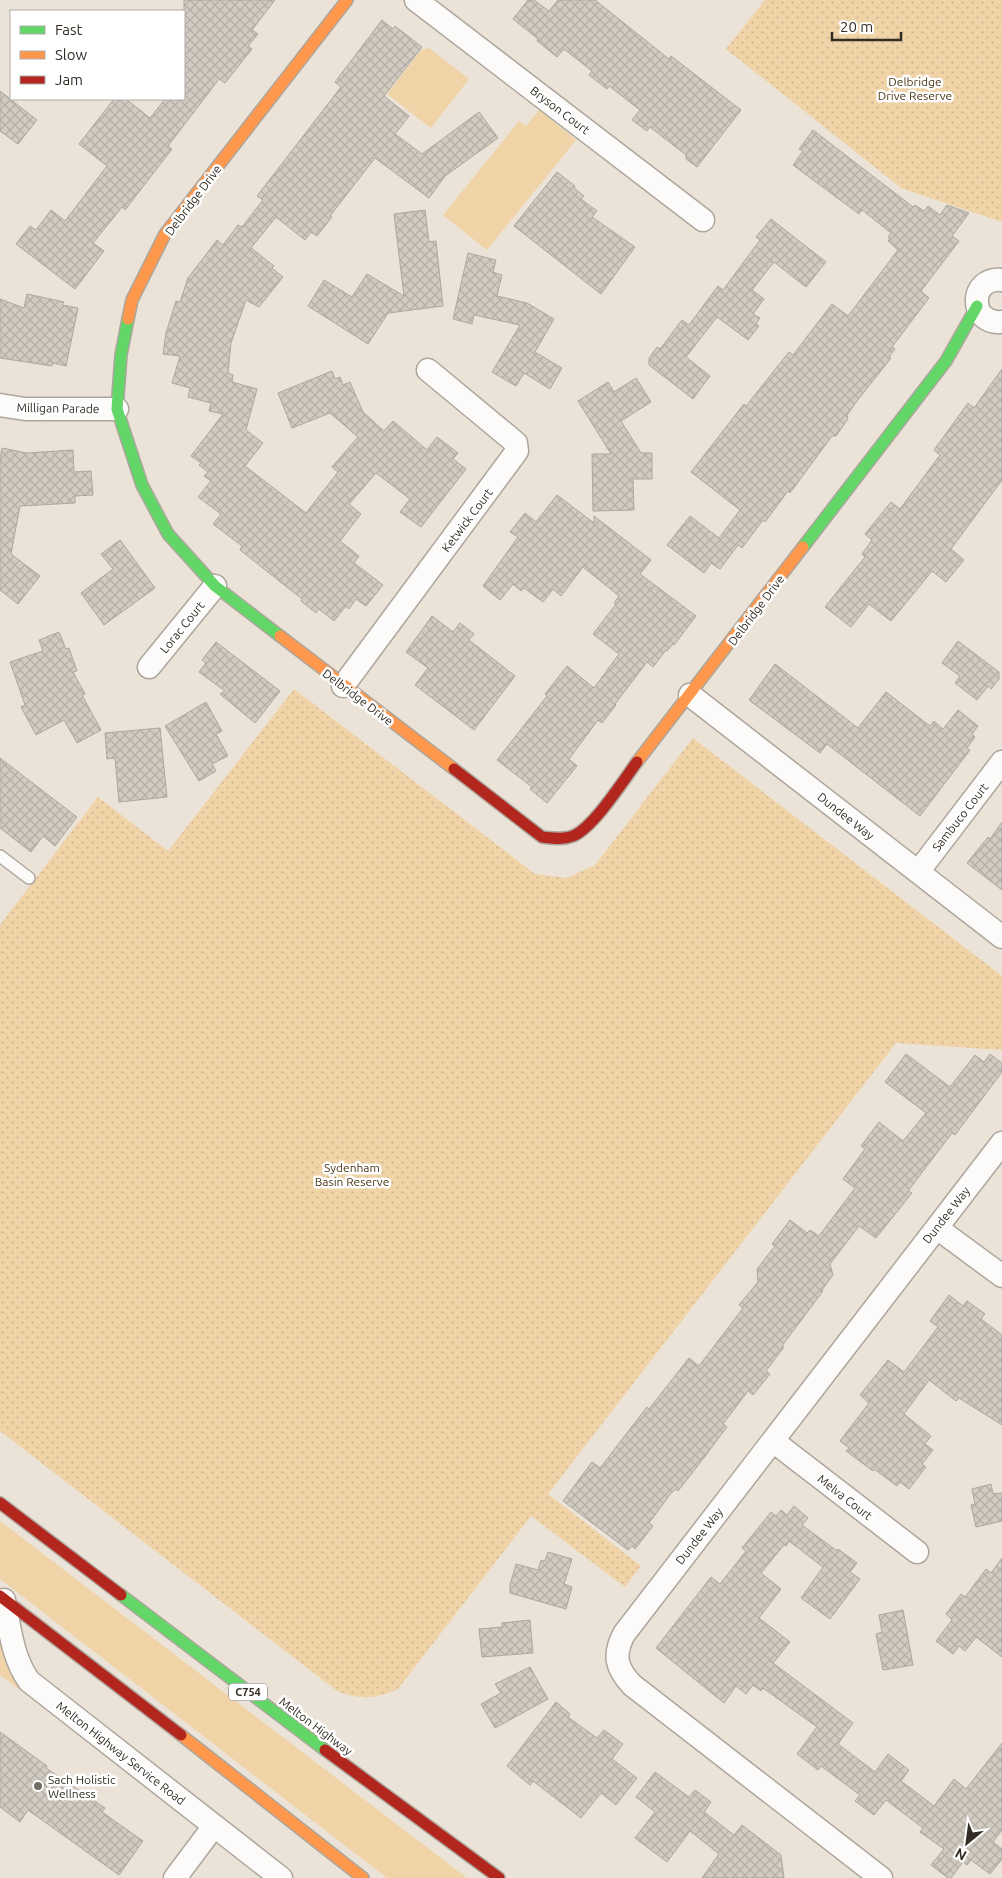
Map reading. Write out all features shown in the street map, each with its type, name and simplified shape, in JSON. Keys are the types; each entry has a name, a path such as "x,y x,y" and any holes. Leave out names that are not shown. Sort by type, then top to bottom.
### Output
{"main road":[{"name":"Delbridge Drive","path":"347,0 165,234 132,300 121,355 116,409 142,485 168,534 215,586 542,837 559,840 571,838 584,830 946,361"},
{"name":"Melton Highway","path":"0,1503 296,1729 499,1878"},
{"path":"1,1598 144,1705 363,1878"}],"street":[{"name":"Bryson Court","path":"416,0 703,220"},
{"path":"989,316 976,300 981,288 998,277"},
{"name":"Delbridge Drive","path":"946,361 989,316"},
{"name":"Ketwick Court","path":"343,686 517,451 516,443 428,370"},
{"name":"Milligan Parade","path":"0,405 25,409 116,409"},
{"name":"Lorac Court","path":"150,667 215,586"},
{"name":"Dundee Way","path":"690,695 1002,938"},
{"name":"Sambuco Court","path":"918,872 1002,762"},
{"name":"Dundee Way","path":"881,1878 632,1685 621,1673 618,1662 618,1650 624,1634 1002,1143"},
{"path":"937,1228 1002,1276"},
{"name":"Melva Court","path":"773,1442 917,1552"},
{"name":"Melton Highway Service Road","path":"1,1598 16,1656 29,1681 281,1878"},
{"path":"175,1878 214,1826"}],"lane":[{"path":"0,856 29,878"}],"green space":[{"name":"Delbridge Drive Reserve","path":"765,0 1002,0 1002,222 901,188 726,49"},
{"path":"429,48 469,79 431,128 387,94 421,50"},
{"path":"539,110 576,140 487,250 443,215 519,121 526,126"},
{"name":"Sydenham Basin Reserve","path":"294,689 535,874 567,878 595,865 693,738 1002,976 1002,1050 896,1043 548,1494 641,1566 625,1587 531,1516 398,1689 383,1695 368,1697 353,1696 337,1691 0,1431 0,925 98,797 168,851"},
{"path":"0,1521 467,1878 387,1878 0,1579"},
{"path":"0,1626 23,1690 28,1696 0,1675"}],"building":[{"path":"184,0 275,0 252,30 258,34 248,46 252,49 225,83 219,79 168,146 172,149 125,210 122,207 93,243 104,251 75,289 16,244 30,226 36,230 51,210 65,221 107,166 79,144 113,100 127,100 150,118 164,100 185,100"},
{"path":"528,0 534,0 549,11 558,0 595,0 669,59 671,56 741,110 697,167 686,159 686,155 650,127 647,131 632,120 640,110 609,86 607,89 589,75 592,71 564,49 557,57 513,19"},
{"path":"382,20 393,29 395,26 422,47 384,96 409,116 395,134 422,154 479,112 498,138 445,176 429,198 375,158 330,216 332,217 317,236 311,232 305,240 276,217 251,248 274,266 272,268 283,277 259,307 246,300 231,343 228,373 233,375 232,382 257,389 246,430 263,443 245,466 306,513 338,472 332,467 358,437 330,413 292,428 278,393 332,371 335,379 340,377 343,385 350,382 363,412 384,431 393,421 427,450 437,437 458,453 453,459 466,469 421,527 400,512 410,499 376,473 349,504 361,514 340,541 359,556 354,563 383,585 366,606 356,599 349,609 346,606 334,621 319,609 316,613 301,601 302,599 240,550 242,546 213,524 221,514 198,497 211,481 204,476 208,472 199,465 201,463 191,456 223,414 209,411 211,403 188,397 190,388 172,383 180,356 163,354 166,333 176,301 180,302 188,278 217,240 223,245 238,225 242,227 263,200 257,196 341,87 335,82"},
{"path":"0,91 37,120 18,144 0,131"},
{"path":"813,130 913,207 915,205 924,211 928,206 940,215 947,205 969,213 952,236 959,241 921,291 929,298 892,347 895,349 889,357 891,358 847,415 848,419 836,436 832,436 790,493 788,491 765,522 763,520 742,548 738,545 720,569 711,563 704,573 667,545 690,516 719,538 740,510 691,472 744,404 746,406 789,352 793,355 832,304 848,316 898,250 888,241 891,233 862,210 859,214 793,165 803,151 799,149"},
{"path":"557,172 584,196 581,199 597,211 592,217 635,247 601,294 514,226"},
{"path":"425,210 429,242 436,241 443,306 388,313 368,344 308,306 324,280 352,297 367,274 404,296 394,214"},
{"path":"771,219 826,262 806,287 774,262 752,290 764,299 753,314 760,318 756,324 759,326 748,340 717,317 686,357 710,376 693,399 649,365 649,358 657,347 660,349 682,320 689,325 718,286 723,290 760,240 756,237"},
{"path":"468,253 496,260 493,272 502,275 497,296 527,303 554,319 535,352 562,368 550,389 524,373 516,386 492,372 520,325 474,315 472,324 453,319"},
{"path":"27,294 64,302 62,305 78,308 66,366 53,363 52,366 0,358 0,299 24,308"},
{"path":"1002,369 1002,480 951,549 964,560 946,582 932,571 891,621 869,604 851,627 825,607 865,557 862,554 872,540 865,534 891,502 900,509 940,455 934,450 968,403 974,408"},
{"path":"636,378 651,402 621,421 641,453 652,453 652,479 633,479 634,510 593,511 592,454 611,454 578,401 608,382 614,392"},
{"path":"2,448 27,453 73,450 74,472 91,471 93,495 75,496 75,503 20,506 11,554 40,576 18,604 0,590 0,458"},
{"path":"557,495 594,523 594,516 651,560 640,574 696,616 674,645 666,650 653,667 647,662 602,723 598,720 569,759 577,766 547,803 530,789 532,787 497,760 547,696 545,694 567,666 594,688 619,654 593,634 616,604 614,603 619,596 583,567 561,596 553,589 543,602 524,588 521,591 513,584 500,600 483,586 518,537 510,532 525,513 536,522"},
{"path":"120,540 155,588 104,625 81,593 113,569 101,554"},
{"path":"432,616 453,632 460,623 474,634 469,640 515,676 474,730 415,685 428,668 406,652"},
{"path":"59,632 66,649 69,648 77,671 73,672 85,694 82,695 101,730 77,743 64,720 36,735 21,707 25,705 10,662 43,651 39,640"},
{"path":"958,641 999,672 999,679 991,689 988,686 977,700 955,683 960,676 942,663"},
{"path":"216,642 280,691 255,723 220,694 225,691 199,672 206,663 202,660"},
{"path":"775,664 858,728 886,692 930,726 934,721 943,729 958,710 978,726 972,734 975,737 967,748 970,750 920,816 827,744 820,753 749,700"},
{"path":"206,702 222,731 216,734 228,756 212,764 216,771 199,781 165,726"},
{"path":"160,728 167,797 119,802 115,758 107,759 105,733"},
{"path":"0,758 77,817 55,846 43,836 31,852 0,828"},
{"path":"1002,822 1002,890 967,863 988,837 990,839"},
{"path":"906,1054 950,1087 975,1055 984,1062 990,1054 1002,1063 1002,1072 955,1135 952,1133 908,1191 912,1193 876,1238 859,1226 830,1264 833,1275 766,1371 770,1374 753,1395 748,1391 723,1424 727,1427 700,1463 678,1491 676,1489 672,1492 649,1523 653,1526 635,1549 632,1546 628,1550 563,1501 592,1462 600,1468 647,1407 649,1409 689,1358 699,1366 743,1308 739,1305 758,1282 757,1269 775,1246 772,1244 790,1220 807,1233 810,1230 819,1236 855,1188 843,1179 865,1149 861,1146 879,1122 903,1141 926,1113 885,1082"},
{"path":"949,1295 963,1306 967,1301 985,1314 981,1319 1002,1335 1002,1425 959,1398 956,1401 929,1380 904,1414 931,1436 925,1444 933,1450 922,1464 926,1467 909,1489 900,1482 897,1486 874,1469 873,1471 846,1451 849,1448 840,1441 869,1403 860,1395 888,1360 904,1372 938,1327 930,1321"},
{"path":"991,1484 993,1494 1002,1493 1002,1521 976,1527 971,1505 975,1504 972,1489"},
{"path":"794,1506 808,1518 802,1525 857,1563 850,1572 860,1579 830,1619 801,1598 823,1567 789,1541 786,1546 784,1545 761,1573 781,1589 759,1618 790,1642 773,1663 853,1723 838,1744 875,1772 888,1754 909,1770 901,1781 934,1806 954,1779 966,1789 1002,1743 1002,1830 993,1842 1002,1849 1002,1859 990,1874 971,1860 967,1865 963,1862 951,1878 948,1878 931,1865 944,1849 920,1832 923,1828 886,1800 874,1815 855,1801 860,1795 821,1766 818,1770 797,1754 817,1727 763,1688 761,1691 753,1685 746,1694 736,1686 724,1703 656,1648 711,1577 720,1584 746,1551 742,1548 771,1512 776,1516 781,1510 787,1515"},
{"path":"548,1552 572,1559 564,1584 572,1587 566,1609 510,1593 510,1585 516,1564 538,1570 541,1560 545,1561"},
{"path":"1002,1558 1002,1657 976,1637 965,1651 959,1646 953,1654 936,1641 952,1620 946,1614 961,1594 965,1597 986,1569 991,1573"},
{"path":"903,1610 913,1665 883,1670 876,1634 882,1632 879,1615"},
{"path":"530,1620 533,1653 482,1657 479,1629 502,1627 502,1623"},
{"path":"530,1667 548,1699 495,1728 481,1704 501,1693 495,1684"},
{"path":"556,1702 570,1714 568,1717 597,1738 604,1730 623,1744 612,1759 637,1778 616,1805 601,1793 581,1818 533,1781 530,1785 507,1766"},
{"path":"0,1732 47,1766 46,1768 105,1808 102,1812 143,1841 119,1875 28,1810 20,1822 0,1807"},
{"path":"655,1772 689,1797 695,1790 711,1802 704,1812 734,1835 742,1825 781,1855 784,1878 702,1878 719,1854 690,1831 667,1862 635,1838 655,1812 636,1797"}],"traffic: fast":[{"path":"803,547 946,361 977,306"},
{"path":"128,319 121,355 117,409 142,485 168,534 215,586 280,636"},
{"path":"121,1595 325,1750"}],"traffic: slow":[{"path":"128,319 132,300 165,234 347,0"},
{"path":"637,762 803,547"},
{"path":"280,636 454,769"},
{"path":"181,1735 363,1878"}],"traffic: jam":[{"path":"454,769 542,837 561,838 573,836 590,823 608,803 637,762"},
{"path":"0,1503 121,1595"},
{"path":"0,1596 181,1735"},
{"path":"325,1750 499,1878"}],"place":[{"name":"Sach Holistic Wellness","path":"38,1786"}]}
